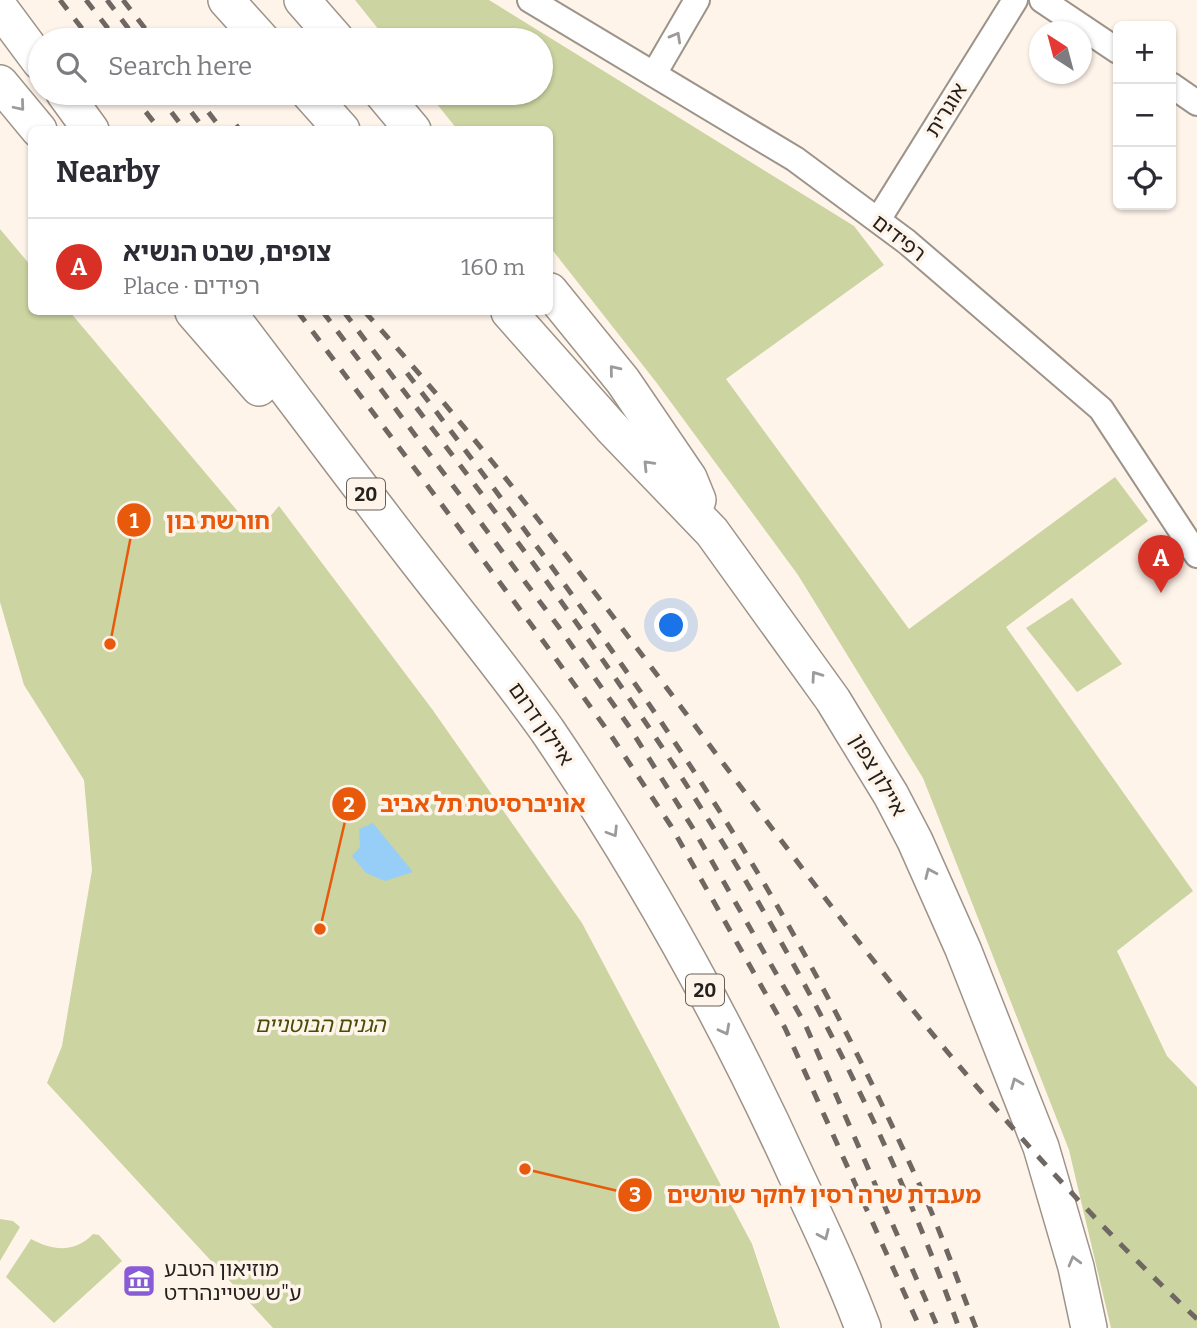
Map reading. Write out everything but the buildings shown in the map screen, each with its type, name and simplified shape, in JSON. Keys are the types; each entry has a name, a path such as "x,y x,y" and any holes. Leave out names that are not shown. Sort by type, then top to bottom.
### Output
{"highway":[{"path":"226,0 251,28"},
{"path":"302,0 326,28"},
{"path":"0,8 28,46"},
{"path":"0,83 36,126"},
{"path":"73,105 88,126"},
{"path":"320,105 338,126"},
{"path":"392,105 410,126"},
{"path":"553,294 623,381 689,478 712,532"},
{"path":"196,315 506,674"},
{"name":"איילון דרום","path":"230,315 506,674 592,799 637,871 704,988 779,1137 839,1268 863,1328"},
{"name":"איילון צפון","path":"512,315 611,427 712,532 833,700 891,795 915,841 963,949 1041,1147 1076,1267 1089,1328"}],"street":[{"name":"רפידים","path":"530,0 795,159 907,242 1101,409 1197,555"},
{"path":"654,74 696,0"},
{"name":"אוגרית","path":"878,220 1015,0"},
{"path":"1042,0 1113,48"},
{"path":"1176,88 1197,103"}],"green space":[{"path":"355,0 489,0 534,28 377,28"},
{"path":"553,40 854,226 884,265 726,379 909,629 1115,477 1148,521 1006,627 1193,891 1117,951 1167,1056 1197,1087 1197,1328 1111,1328 1069,1150 923,778 798,575 656,382 553,251 553,126 455,126 438,105 553,105"},
{"name":"הגנים הבוטניים","path":"0,229 28,262 28,315 73,315 256,533 279,506 432,709 582,923 752,1244 780,1328 273,1328 47,1083 62,1046 92,870 84,780 24,685 0,602"},
{"path":"1072,598 1122,664 1077,692 1026,628"},
{"path":"0,1219 13,1221 20,1227 0,1261"},
{"path":"93,1234 99,1235 122,1261 54,1323 6,1277 31,1239 47,1246 64,1248 79,1244"}],"water":[{"path":"373,823 413,872 385,881 366,873 352,856 360,847 359,829"}],"railway":[{"path":"60,0 82,28"},
{"path":"86,0 108,28"},
{"path":"107,0 128,28"},
{"path":"123,0 145,28"},
{"path":"140,105 157,126"},
{"path":"166,105 182,126"},
{"path":"186,105 202,126"},
{"path":"203,105 219,126"},
{"path":"300,315 533,627 610,734 671,826 785,1028 920,1328"},
{"path":"325,315 558,626 628,725 694,830 805,1024 938,1328"},
{"path":"346,315 617,680 739,870 811,996 876,1126 906,1193 959,1328"},
{"path":"368,315 510,484 921,1020 1054,1174 1124,1248 1197,1319"},
{"path":"407,373 552,567 645,698 775,902 835,1011 890,1122 932,1213 976,1328"}],"place":[{"name":"צופים, שבט הנשיא","path":"1161,593"},
{"name":"חורשת בון","path":"110,644"},
{"name":"אוניברסיטת תל אביב","path":"320,929"},
{"name":"מעבדת שרה רסין לחקר שורשים","path":"525,1169"},
{"name":"מוזיאון הטבע ע\"ש שטיינהרדט","path":"139,1281"}]}
